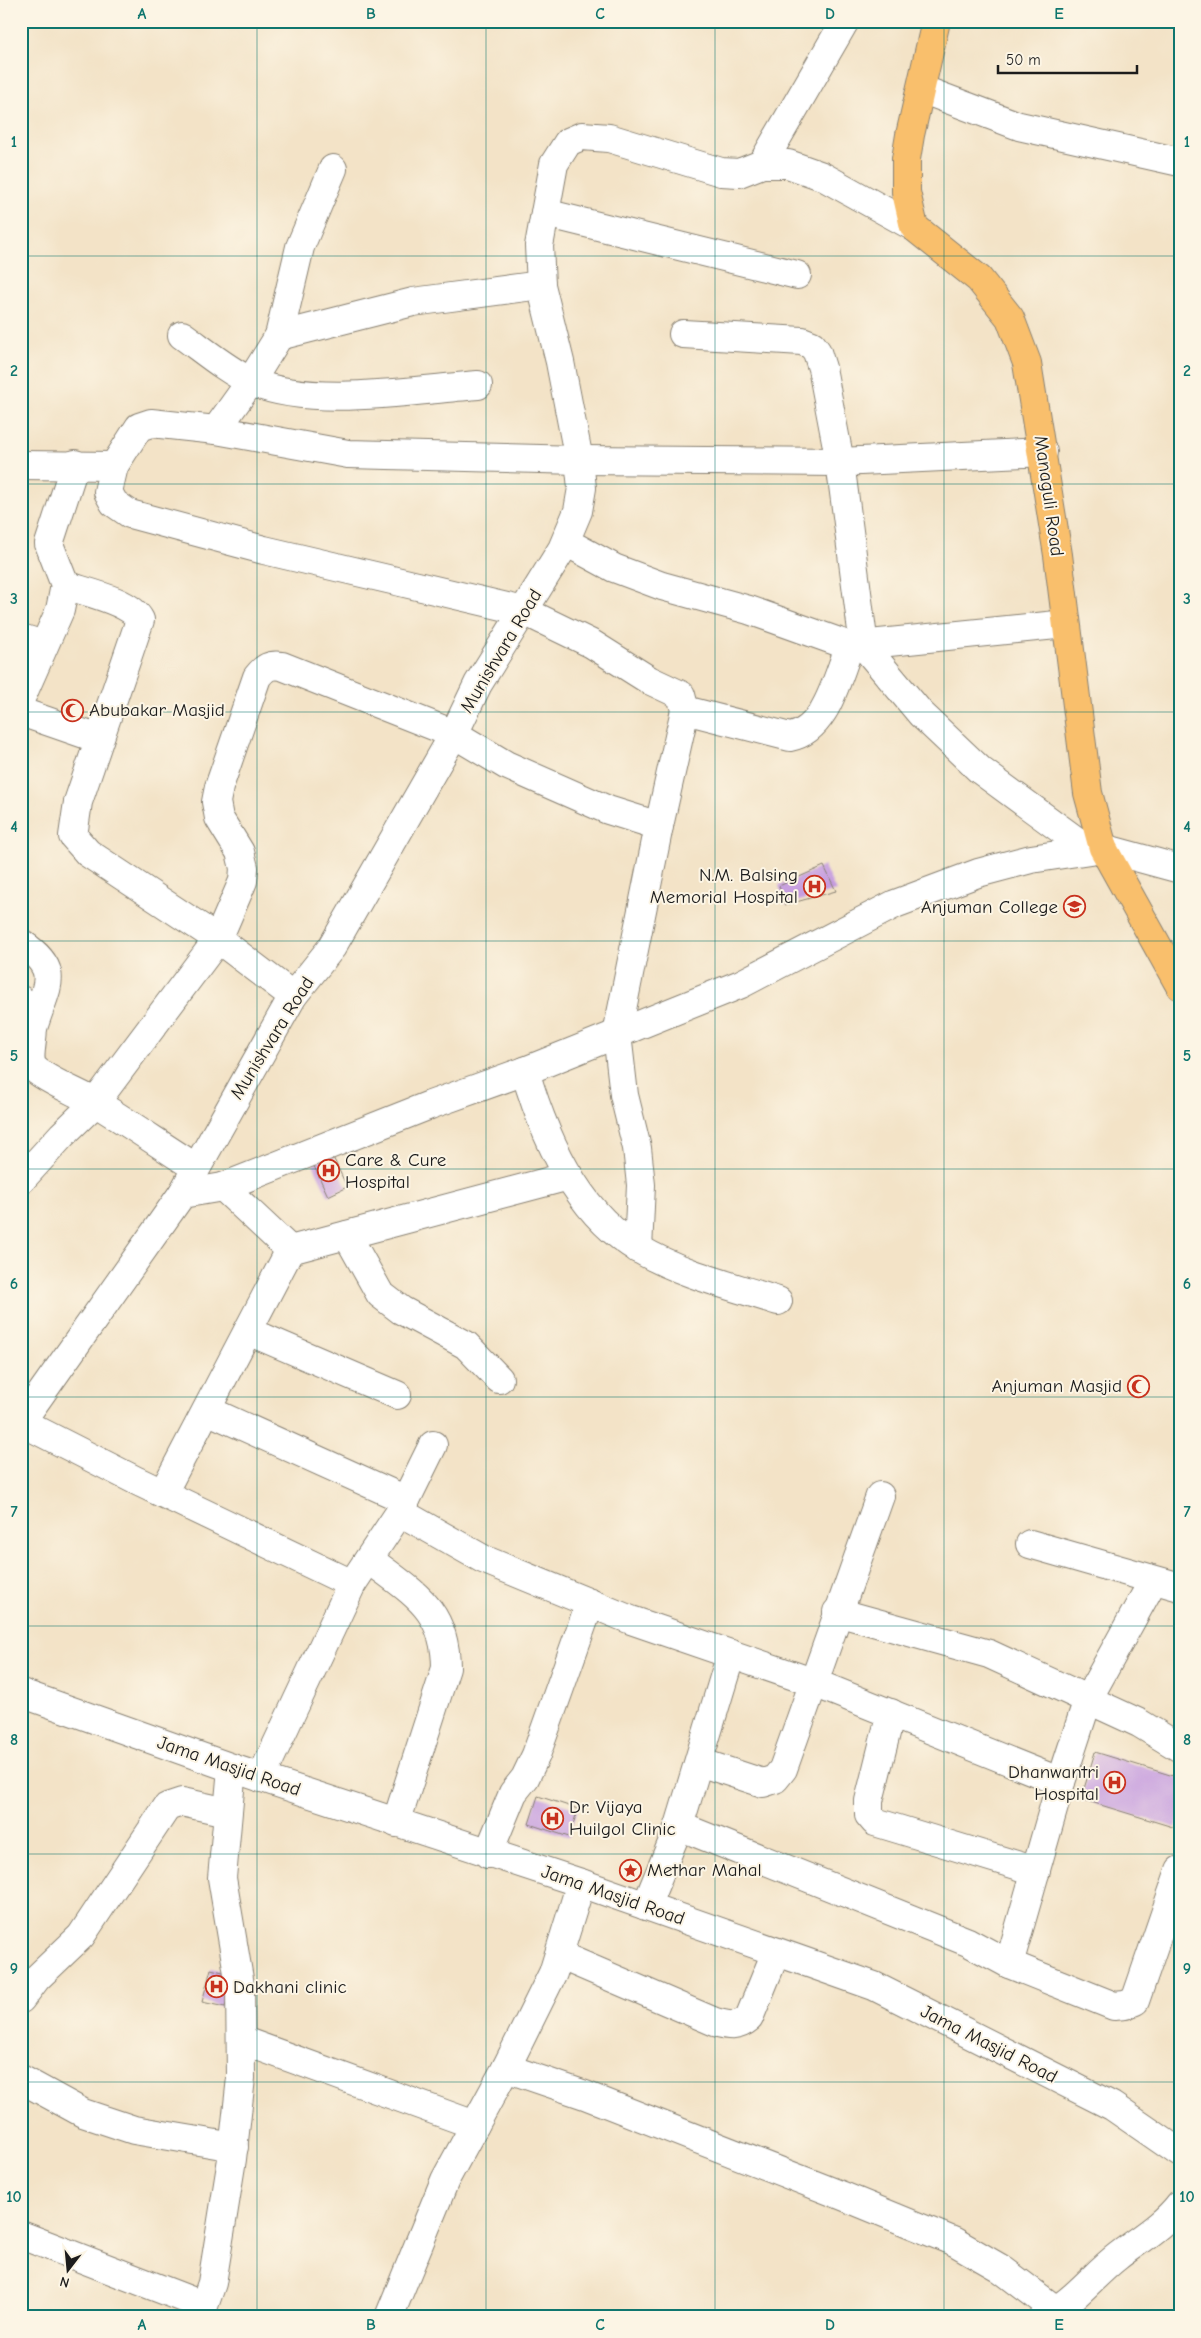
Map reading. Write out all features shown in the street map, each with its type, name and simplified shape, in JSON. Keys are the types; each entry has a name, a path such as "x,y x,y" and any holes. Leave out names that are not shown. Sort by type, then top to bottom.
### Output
{"main road":[{"path":"914,227 906,192 906,159 921,90 931,25"},
{"name":"Managuli Road","path":"914,227 979,279 1010,318 1027,363 1043,452 1096,849 1180,986"}],"street":[{"path":"762,164 845,21"},
{"path":"921,90 1019,126 1180,162"},
{"name":"Munishvara Road","path":"21,1422 182,1194 293,996 332,947 454,734 478,684 566,542 578,511 582,488 580,460 560,362 540,285 539,246 554,164 568,142 582,136 609,138 721,172 738,173 762,164 788,164 822,176 914,227"},
{"path":"216,430 251,381 279,336 300,246 333,169"},
{"path":"545,213 797,275"},
{"path":"279,336 413,302 540,285"},
{"path":"683,334 802,342 812,345 817,352 822,368 840,462 857,646 825,707 813,725 803,734 790,737 685,710"},
{"path":"182,335 251,381 283,392 338,395 478,385"},
{"path":"638,1249 641,1185 637,1148 624,1095 617,1034 658,826 685,710 682,695 650,680 592,644 524,610 264,550 130,514 114,503 108,492 114,466 139,427 151,424 216,430 348,454 580,460 840,462 1043,452"},
{"path":"21,465 74,464 114,466"},
{"path":"21,698 33,642 60,610 65,585 49,544 74,464"},
{"path":"566,542 614,568 655,584 749,610 857,646 1066,624"},
{"path":"65,585 127,606 136,612 140,620 78,802 73,836 88,853 218,939 293,996"},
{"path":"857,646 921,714 980,770 1096,849 1180,869"},
{"path":"21,1180 62,1135 95,1103 218,939 243,881 244,868 240,852 219,818 216,802 257,677 264,668 273,665 282,666 454,734 506,765 608,810 658,826"},
{"path":"21,712 99,739"},
{"path":"182,1194 223,1187 421,1108 525,1071 741,984 895,904 987,871 1031,859 1096,849"},
{"path":"21,943 38,955 47,966 49,978 34,1025 30,1059 35,1070 95,1103 195,1168"},
{"path":"21,1000 32,1015 34,1025"},
{"path":"525,1071 538,1113 569,1176 609,1226 638,1249 667,1264 778,1301"},
{"path":"164,1493 290,1250 569,1176"},
{"path":"223,1187 290,1250"},
{"path":"347,1235 380,1294 401,1310 466,1345 499,1379"},
{"path":"248,1331 397,1394"},
{"path":"207,1410 403,1506 483,1559 631,1620 812,1682 1061,1782"},
{"path":"21,1422 352,1584"},
{"path":"261,1778 352,1584 370,1560 403,1506 433,1445"},
{"path":"699,1762 763,1783 775,1779 783,1769 812,1682 880,1496"},
{"path":"1030,1544 1153,1581 1180,1587"},
{"path":"370,1560 426,1603 439,1627 446,1648 446,1668 396,1823"},
{"path":"1009,1964 1061,1782 1088,1699 1153,1581"},
{"path":"488,1854 512,1793 525,1778 536,1755 590,1603"},
{"path":"837,1612 989,1654 1139,1723 1180,1748"},
{"path":"646,1906 679,1826 731,1654"},
{"name":"Jama Masjid Road","path":"21,1693 261,1778 646,1906 874,1986 1112,2106 1180,2154"},
{"path":"891,1713 869,1802 869,1815 875,1822 1036,1871"},
{"path":"21,2235 201,2311 212,2283 234,2147 241,2078 240,1986 222,1878 232,1768"},
{"path":"21,1999 36,1979 81,1936 167,1807 182,1802 227,1812"},
{"path":"679,1826 968,1942 1009,1964 1114,2006 1125,2005 1135,2001 1180,1870"},
{"path":"389,2317 445,2180 506,2068 553,1972 581,1884"},
{"path":"559,1956 715,2022 730,2026 741,2025 749,2018 776,1952"},
{"path":"240,2040 475,2125"},
{"path":"506,2068 585,2095 844,2196 955,2242 1000,2268 1051,2314 1118,2256 1168,2219 1180,2204"},
{"path":"21,2079 83,2114 134,2130 234,2147"}],"building":[{"path":"824,866 836,891 785,905 779,886"},
{"path":"332,1155 347,1187 328,1196 313,1164"},
{"path":"1095,1752 1180,1778 1180,1815 1176,1828 1081,1799"},
{"path":"538,1796 578,1809 569,1837 529,1824"},
{"path":"211,1969 234,1975 225,2007 202,2002"}],"place":[{"name":"Abubakar Masjid","path":"73,710"},
{"name":"N.M. Balsing Memorial Hospital","path":"814,886"},
{"name":"Anjuman College","path":"1074,907"},
{"name":"Care & Cure Hospital","path":"329,1171"},
{"name":"Anjuman Masjid","path":"1138,1386"},
{"name":"Dhanwantri Hospital","path":"1115,1783"},
{"name":"Dr. Vijaya Huilgol Clinic","path":"553,1818"},
{"name":"Methar Mahal","path":"631,1870"},
{"name":"Dakhani clinic","path":"217,1987"}]}
